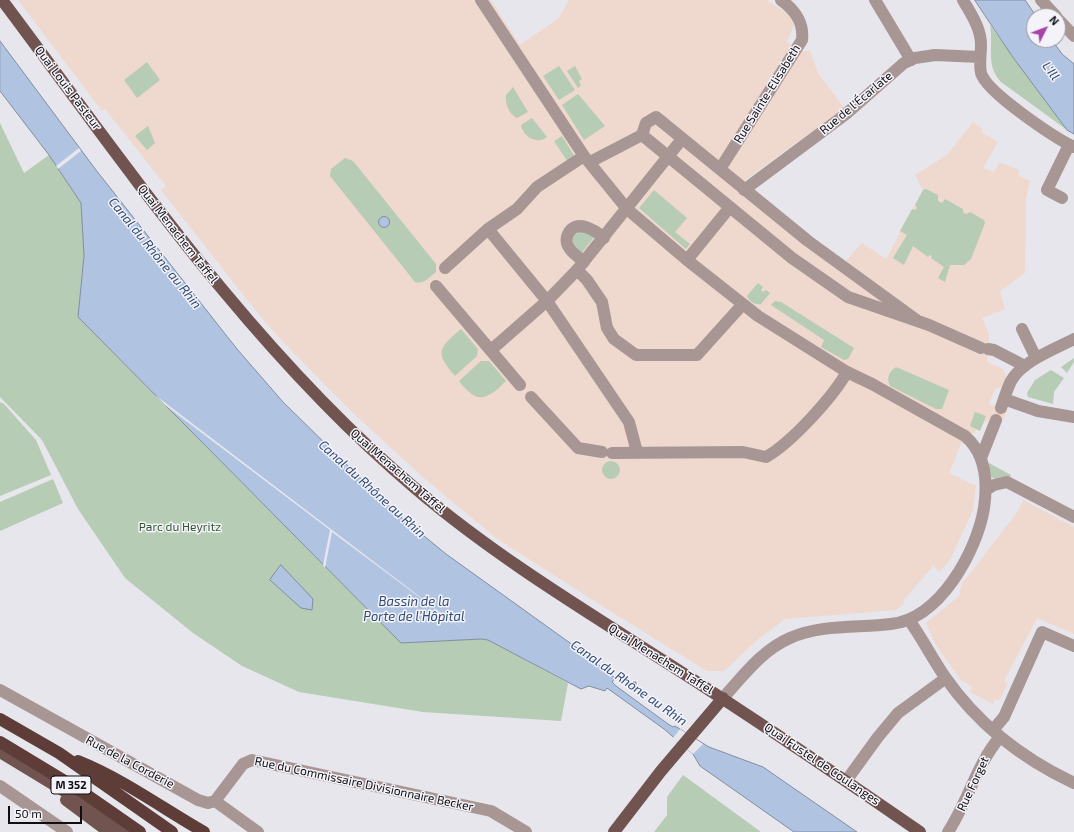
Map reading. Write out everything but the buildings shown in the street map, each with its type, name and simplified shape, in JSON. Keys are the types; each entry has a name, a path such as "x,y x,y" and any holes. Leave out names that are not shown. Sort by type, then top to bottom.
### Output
{"highway":[{"name":"M 352","path":"0,719 59,753 172,832"},
{"name":"M 352","path":"0,742 81,791 140,832"},
{"path":"59,753 105,771 204,832"}],"main road":[{"name":"Quai Louis Pasteur","path":"2,0 134,175"},
{"name":"Quai Menachem Taffel","path":"134,175 208,274 263,338 341,421 415,489 507,559 723,698"},
{"path":"614,832 677,751 723,698"},
{"name":"Quai Fustel de Coulanges","path":"723,698 920,832"},
{"path":"0,752 91,807 125,832"},
{"path":"23,766 53,791 109,832"}],"street":[{"path":"481,0 587,159 627,209 687,260 743,304 847,372 872,384 944,426 965,436 974,444 981,458 986,490 980,527 956,575 947,590 936,602 909,620 893,624 824,629 789,638 768,650 723,698"},
{"name":"Rue Sainte-Elisabeth","path":"720,170 802,40 803,31 798,17 790,7 780,0"},
{"path":"875,0 911,60"},
{"path":"963,0 981,36 981,72 992,89 1071,146 1047,190 1062,198"},
{"path":"1041,0 1048,8"},
{"path":"1066,28 1074,36"},
{"name":"Rue de l'Écarlate","path":"744,190 846,114 890,74 911,60 935,56 980,57"},
{"path":"445,268 488,230 517,209 537,187 587,159 642,135 646,123 656,117 808,241 918,321"},
{"path":"642,135 792,258 848,297 870,306 918,321 984,349 994,350 1025,366"},
{"path":"491,350 547,301 581,266 682,139"},
{"path":"687,260 730,207"},
{"path":"604,238 595,231 586,227 577,226 569,232 567,238 568,248 581,266 587,280 602,302 607,328 614,339 636,355 698,355 743,304"},
{"path":"488,230 547,301 629,422 637,452"},
{"path":"436,286 520,385"},
{"path":"1022,329 1036,358"},
{"path":"1074,339 1036,358 1025,366 1014,378 1003,403 1074,417"},
{"path":"1005,356 1014,378"},
{"path":"531,397 578,448 607,452 743,452 766,458 788,442 840,384 847,372"},
{"path":"981,458 996,420"},
{"path":"986,490 994,485 1007,482 1074,517"},
{"path":"909,620 946,678 971,709 997,734 1038,764 1074,783"},
{"name":"Rue Forget","path":"948,832 959,816 1042,632 1074,646"},
{"path":"846,781 894,718 946,678"},
{"name":"Rue de la Corderie","path":"0,690 198,800 208,803 214,801 258,832"},
{"name":"Rue du Commissaire Divisionnaire Becker","path":"214,801 243,764 252,760 491,811 526,832"},
{"path":"0,786 67,832"}],"shaded area":[{"path":"18,0 491,0 520,45 559,18 569,0 766,0 787,13 795,23 787,41 792,46 802,51 810,51 818,73 844,108 744,181 844,263 862,243 886,259 923,190 915,175 947,155 973,122 983,129 981,132 998,142 983,168 994,172 1000,162 1020,171 1018,175 1030,181 1026,199 1025,273 1000,291 1005,309 982,318 989,334 987,362 1003,369 1007,378 1004,386 995,389 989,404 1007,411 1002,422 990,418 961,444 949,473 976,486 973,510 951,558 940,572 933,566 903,601 904,604 896,610 785,619 756,641 724,671 707,671 496,538 425,479 353,413 286,345 256,311 161,190 166,186 105,109 102,111"},
{"path":"1023,500 1074,527 1074,634 1037,618 1004,681 1008,683 999,701 995,699 993,704 970,692 972,687 961,680 937,647 926,623 959,596 962,584 1018,511"}],"green space":[{"path":"990,25 1067,130 1001,82 996,76 993,69 991,55"},
{"path":"147,62 160,80 137,98 124,80"},
{"path":"559,66 575,90 559,100 543,76"},
{"path":"575,66 582,79 579,81 581,85 578,88 567,71"},
{"path":"513,87 528,112 517,118 510,111 506,102 506,95"},
{"path":"578,94 605,126 584,140 562,105"},
{"path":"532,118 547,137 535,140 524,133 521,125"},
{"name":"Parc du Heyritz","path":"0,123 24,173 49,155 81,203 84,256 78,317 401,643 481,639 488,640 568,683 561,721 423,712 299,692 242,666 193,633 125,578 78,509 42,440 0,397"},
{"path":"148,126 155,143 147,150 135,136"},
{"path":"562,136 575,157 568,162 554,141"},
{"path":"345,158 353,161 436,264 436,272 424,281 418,283 415,282 330,176 331,169","holes":["384,216 389,219 385,228 383,228 379,222 380,219"]},
{"path":"926,189 938,195 938,201 942,203 945,199 963,209 963,213 967,214 970,212 984,220 985,223 971,259 964,265 950,265 945,282 938,278 944,267 931,258 932,256 930,255 928,257 913,246 904,265 893,258 907,235 900,231 912,209 916,210 917,207 915,205 923,190"},
{"path":"654,190 687,218 675,232 690,244 686,249 639,208"},
{"path":"580,231 595,236 580,255 573,247 572,237"},
{"path":"758,283 763,287 761,290 763,292 766,290 770,293 761,304 753,303 747,296"},
{"path":"775,301 781,302 854,348 848,359 844,360 821,347 824,340 771,305"},
{"path":"461,329 478,349 477,356 455,376 444,361 442,351 448,341"},
{"path":"1074,358 1074,362 1067,373 1061,367"},
{"path":"481,361 489,361 506,381 493,393 482,397 471,394 459,381"},
{"path":"896,367 949,390 942,409 936,409 890,386 888,380 889,375"},
{"path":"1051,370 1064,378 1054,392 1053,404 1028,397 1027,393 1035,380"},
{"path":"0,402 4,404 36,440 51,475 0,496"},
{"path":"975,412 986,416 980,431 970,426"},
{"path":"611,461 617,464 620,470 617,476 611,479 605,476 602,470 605,464"},
{"path":"989,463 1011,475 1010,477 995,479 991,477 988,469"},
{"path":"53,479 63,503 0,531 0,502"},
{"path":"683,775 761,832 654,832 667,815 667,797"}],"water":[{"name":"L'Ill","path":"975,0 1025,0 1030,8 1026,8 1026,48 1058,48 1062,54 1074,64 1074,134 1067,130 1012,56"},
{"path":"0,41 96,170 237,349 283,402 396,513 446,554 584,653 615,678 612,682 616,686 668,724 673,727 675,726 709,747 763,767 857,832 794,832 700,766 693,754 664,729 607,688 605,691 589,686 581,689 488,640 481,639 401,643 78,317 84,256 81,203 49,155 0,91"},
{"path":"384,216 388,218 390,222 388,226 384,228 380,226 378,222 380,218"},
{"path":"281,565 313,599 312,610 301,608 270,580"}],"pier":[{"path":"79,148 81,151 58,169 56,166"},
{"path":"155,395 474,638 332,532 325,568 323,565 330,530 165,405"},
{"path":"680,729 703,744 693,754 673,738"}],"water label":[{"name":"Canal du Rhône au Rhin","path":"155,253"},
{"name":"Canal du Rhône au Rhin","path":"372,489"},
{"name":"Bassin de la Porte de l’Hôpital","path":"414,610"},
{"name":"Canal du Rhône au Rhin","path":"629,683"}]}
